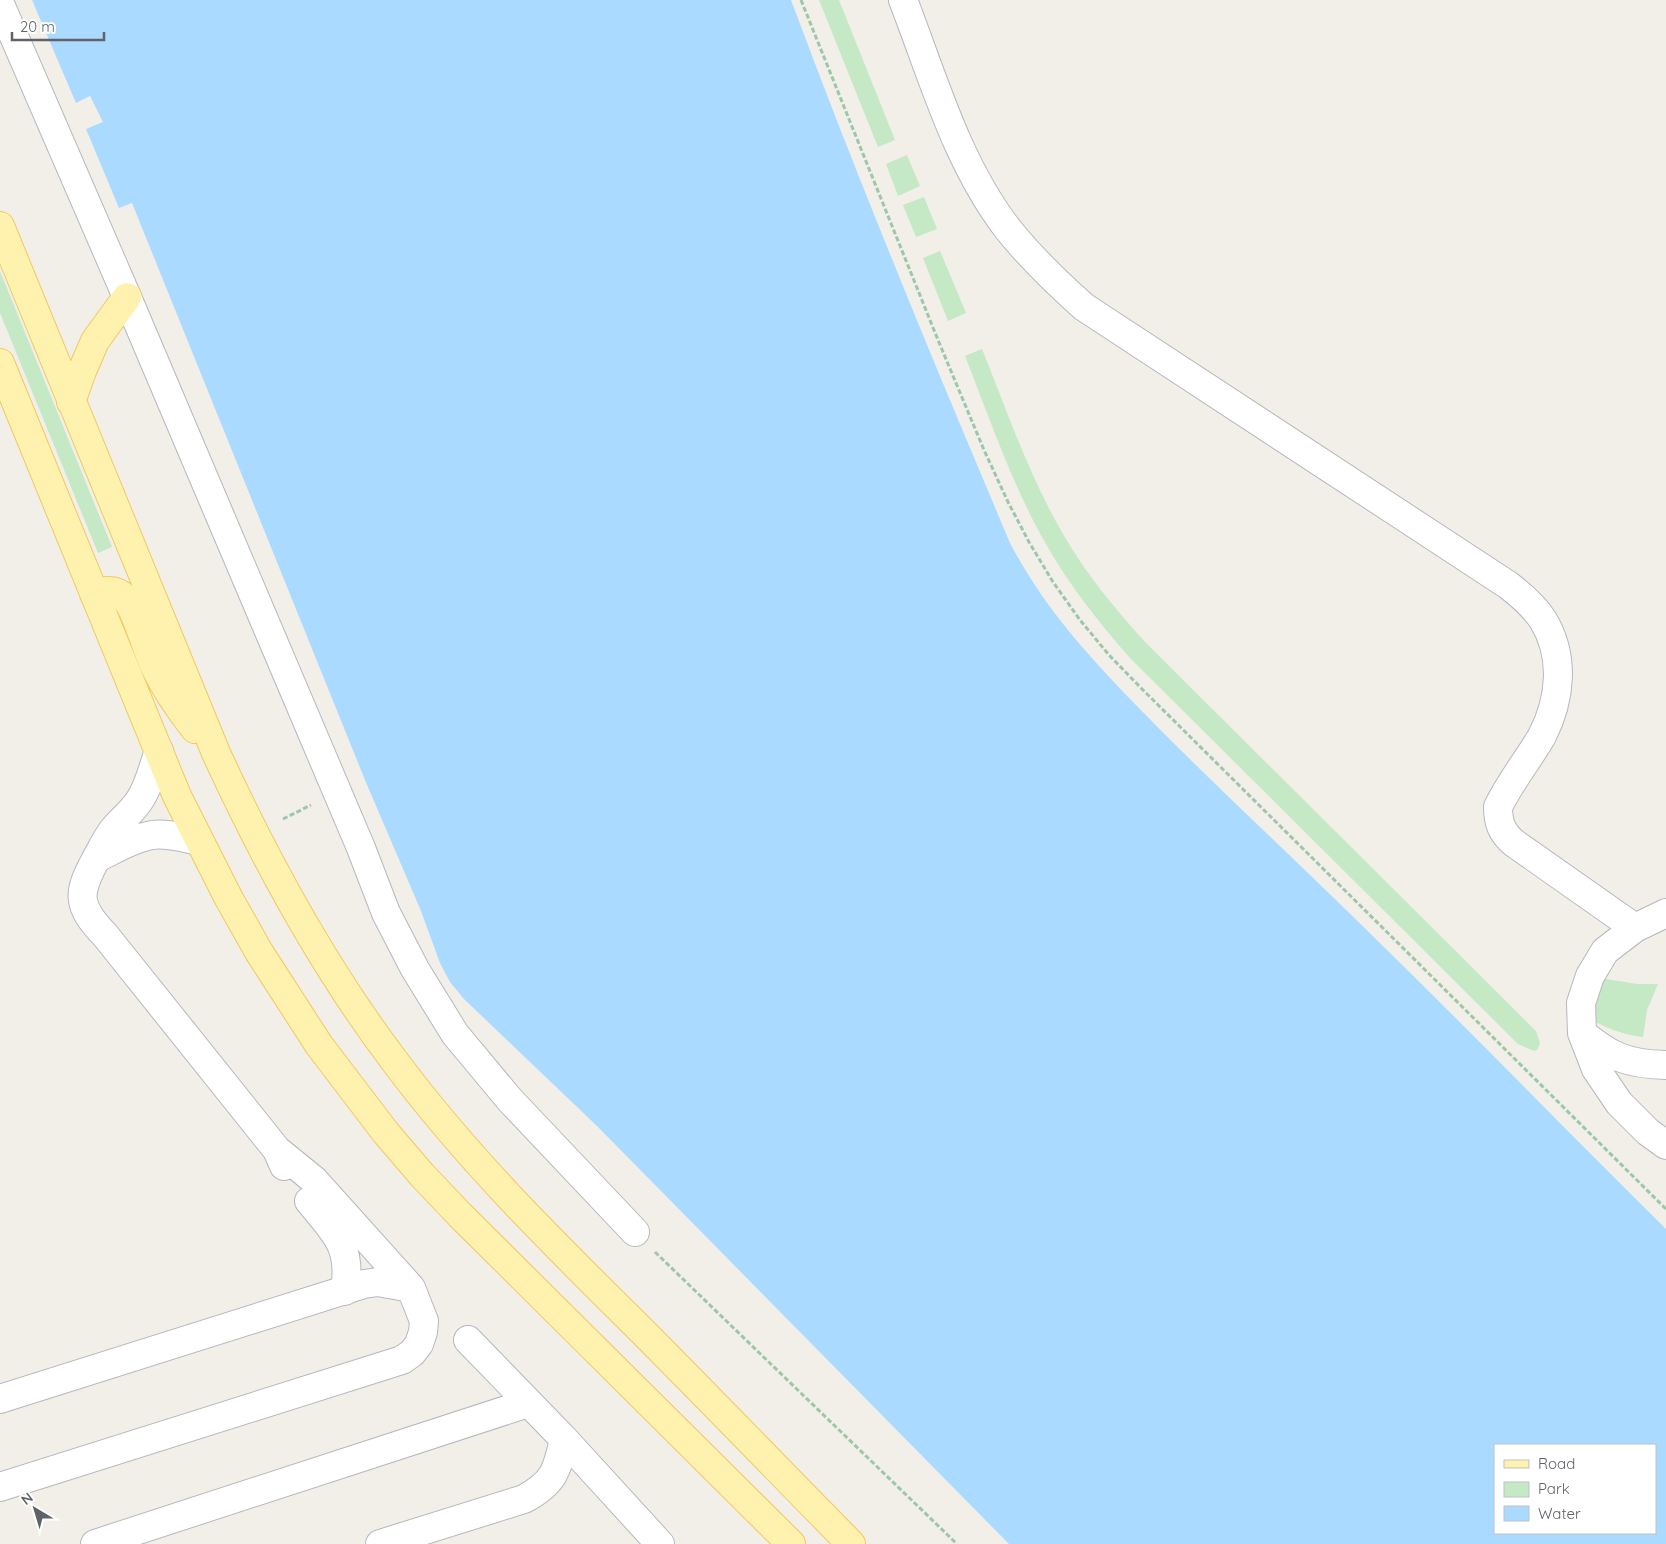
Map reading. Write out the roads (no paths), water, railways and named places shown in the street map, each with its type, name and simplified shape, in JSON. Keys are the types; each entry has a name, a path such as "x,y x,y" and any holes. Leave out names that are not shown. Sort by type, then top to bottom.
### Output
{"main road":[{"path":"0,226 216,753 258,842 314,944 353,1004 395,1063 439,1119 554,1244 851,1544"},
{"path":"71,402 95,341 127,297"},
{"path":"0,364 177,796 232,905 288,999 324,1052 386,1133 422,1175 791,1544"},
{"path":"94,594 111,591 118,593 130,604 155,668 168,691 198,734 216,753"}],"street":[{"path":"903,0 953,133 968,165 986,196 1007,226 1030,256 1056,282 1084,307 1508,585 1527,600 1543,620 1553,642 1558,666 1558,690 1552,715 1541,737 1498,808 1500,827 1514,843 1635,928"},
{"path":"0,4 127,297 386,913 415,969 455,1034 544,1138 635,1232"},
{"path":"159,751 144,793 113,829 85,878 83,890 84,907 92,922 105,935 277,1150 294,1183 338,1236 347,1261 345,1291"},
{"path":"97,858 140,838 152,835 164,835 199,841"},
{"path":"1666,913 1635,928 1605,951 1590,976 1581,1003 1582,1033 1596,1068 1619,1103 1648,1132 1666,1144"},
{"path":"1582,1033 1603,1050 1628,1061 1666,1065"},
{"path":"0,1487 402,1360 416,1348 423,1332 424,1321 410,1288 314,1180 277,1150"},
{"path":"0,1399 364,1284 378,1282 410,1288"},
{"path":"468,1340 564,1439 660,1544"},
{"path":"95,1544 528,1403"},
{"path":"380,1544 524,1499 537,1492 548,1483 554,1472 559,1461 564,1439"}],"water":[{"path":"32,0 791,0 843,137 1010,543 1050,607 1097,664 1132,701 1400,963 1666,1229 1666,1544 1009,1544 596,1125 464,999 450,982 440,963 421,911 365,780 132,203 119,208 86,129 103,122 90,96 76,103"}]}
